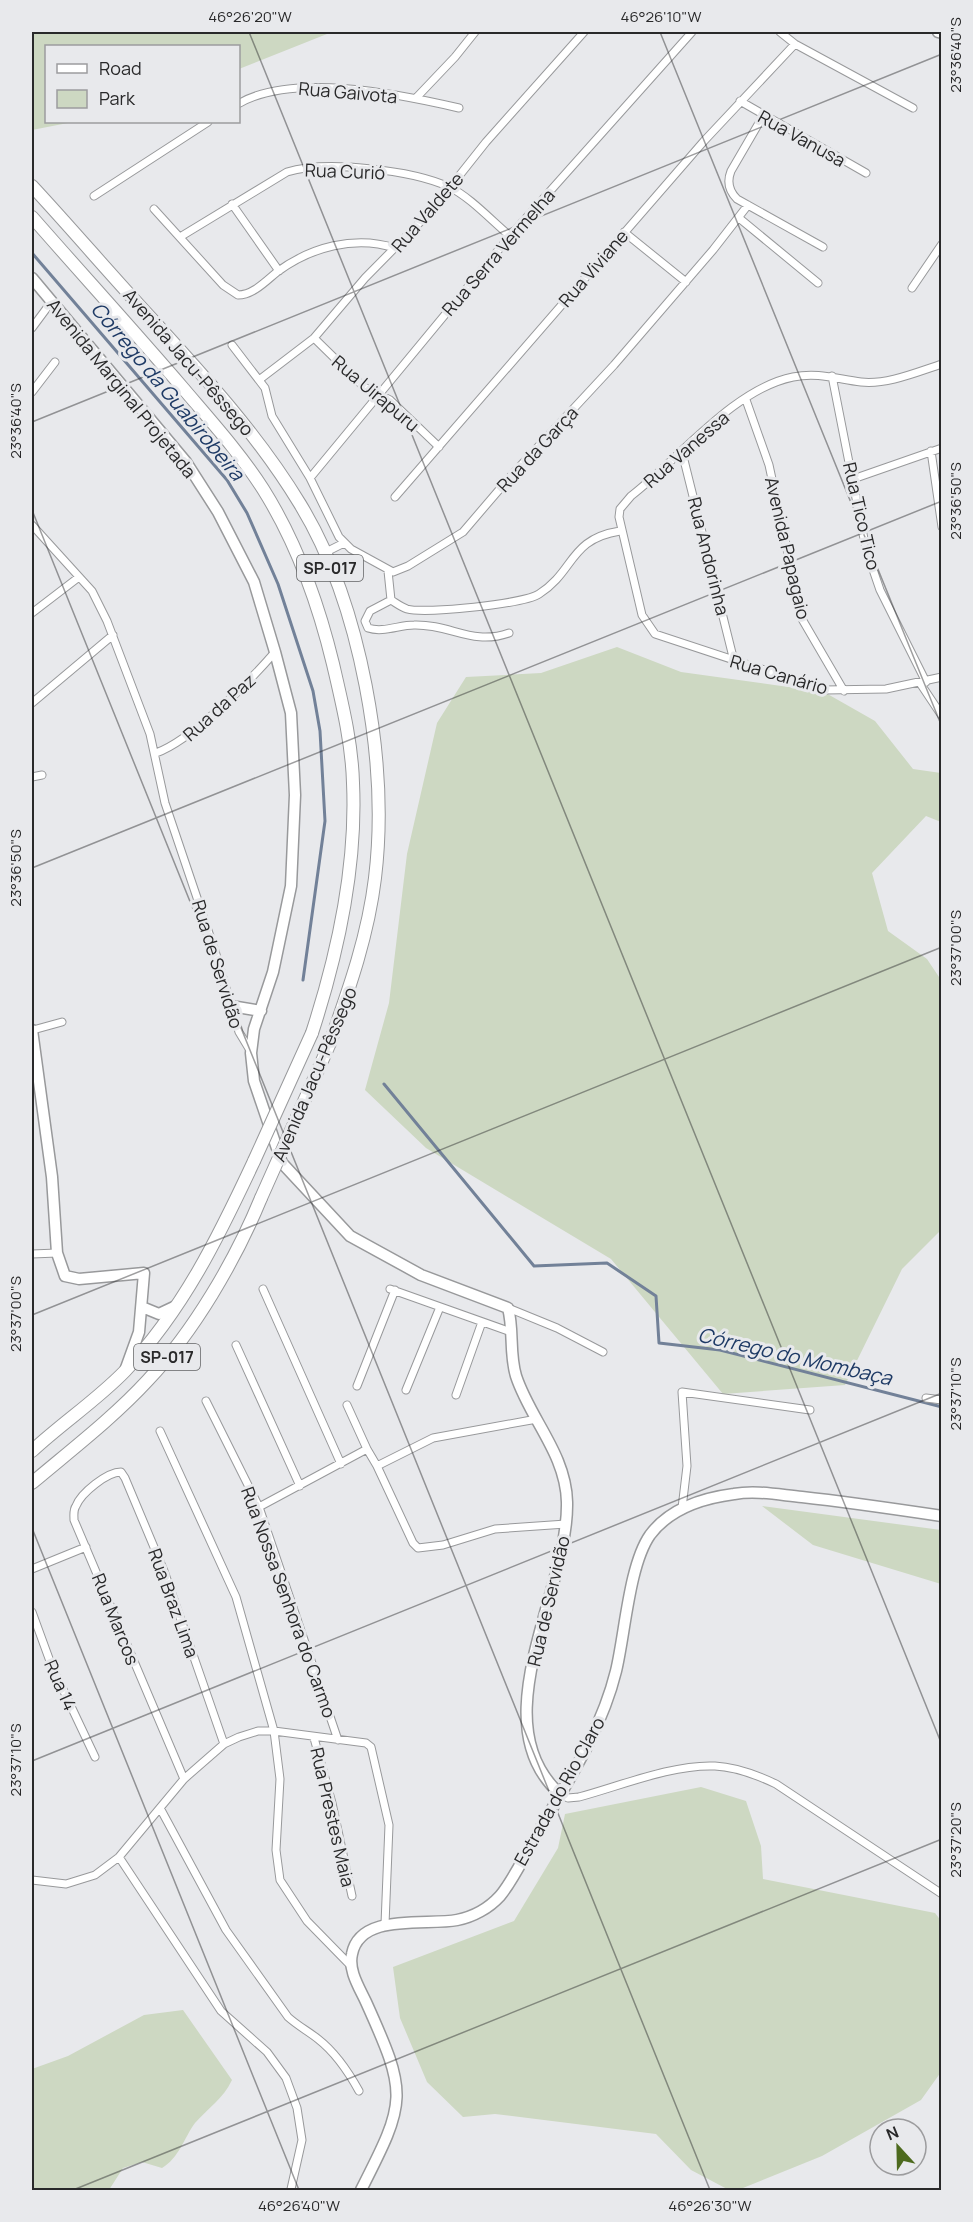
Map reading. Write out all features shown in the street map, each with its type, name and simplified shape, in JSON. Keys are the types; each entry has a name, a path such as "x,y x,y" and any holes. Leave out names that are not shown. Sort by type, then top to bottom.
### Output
{"highway":[{"name":"Avenida Jacu-Pêssego","path":"32,186 217,389 301,505 324,553 346,610 360,659 376,765 379,824 375,878 354,976 330,1043 261,1198 220,1280 173,1350 148,1380 109,1418 32,1483"},
{"name":"Avenida Jacu-Pêssego","path":"32,217 222,434 262,489 304,569 323,622 346,729 353,782 352,835 342,925 328,986 312,1033 215,1246 177,1306 124,1372 32,1451"}],"main road":[{"name":"Avenida Marginal Projetada","path":"32,278 186,462 218,512 254,582 275,652 291,713 296,795 291,886 273,972 254,1029 252,1053"},
{"path":"231,1006 261,1011"},
{"path":"32,1030 52,1177 57,1253 61,1267 69,1278 144,1273 139,1332 124,1372"},
{"name":"Rua de Servidão","path":"252,1053 254,1081 282,1163 350,1236 421,1275 508,1308 513,1367 561,1467 566,1492 566,1524 562,1556 532,1665 526,1716 534,1759 550,1785 560,1794"},
{"path":"142,1307 159,1314 177,1306"},
{"name":"Estrada do Rio Claro","path":"352,1967 351,1954 355,1944 369,1931 385,1924 456,1920 474,1915 502,1894 591,1741 604,1711 616,1671 643,1549 659,1525 682,1508 711,1498 737,1493 763,1493 942,1516"},
{"path":"352,1967 390,2057 398,2088 395,2117 361,2190"}],"street":[{"path":"416,98 475,32"},
{"name":"Rua Valdete","path":"259,380 314,338 365,278 395,249 450,187 486,142 584,32"},
{"name":"Rua Serra Vermelha","path":"310,478 377,394 510,236 692,32"},
{"path":"780,32 795,44 913,108"},
{"name":"Rua Viviane","path":"395,497 624,232 740,101 795,44"},
{"name":"Rua Gaivota","path":"240,103 265,91 285,87 416,98 459,108"},
{"name":"Rua Vanusa","path":"740,101 866,173"},
{"path":"763,116 728,178 734,195 823,247"},
{"path":"94,196 206,123"},
{"name":"Rua Curió","path":"180,237 273,179 303,167 364,169 414,176 450,187 510,236"},
{"path":"232,204 279,271"},
{"name":"Rua da Garça","path":"388,571 408,566 463,532 686,282 748,205"},
{"path":"154,209 223,285 241,295 251,292 279,271 312,252 342,244 376,243 395,249"},
{"path":"739,218 818,283"},
{"path":"624,232 686,282"},
{"path":"912,288 942,244"},
{"path":"32,328 52,301"},
{"path":"32,315 39,320"},
{"name":"Rua Uirapuru","path":"314,338 364,387 390,400 439,447"},
{"path":"232,345 265,388 272,416 310,478 345,543 388,571 391,600"},
{"path":"32,392 56,362"},
{"name":"Rua Vanessa","path":"620,531 620,509 631,496 711,424 777,381 807,375 878,382 942,364"},
{"name":"Rua Tico Tico","path":"832,376 859,519 873,572 923,682 942,716"},
{"name":"Avenida Papagaio","path":"746,400 769,465 802,619 844,691"},
{"path":"853,479 942,448"},
{"path":"931,451 942,527"},
{"name":"Rua Andorinha","path":"682,452 734,661"},
{"name":"Rua de Servidão","path":"32,525 92,591 112,635 156,753 159,784 215,951 239,1032 252,1053"},
{"path":"391,600 407,609 420,610 531,598 546,589 565,570 584,544 605,534 620,531"},
{"name":"Rua Canário","path":"620,531 642,615 654,634 816,688 844,691 886,689 942,677"},
{"path":"324,553 345,543"},
{"path":"32,613 80,577"},
{"path":"391,600 370,611 365,621 368,628 377,630 427,626 488,639 509,633"},
{"path":"32,703 112,635"},
{"name":"Rua da Paz","path":"156,753 177,744 227,702 275,652"},
{"path":"32,777 42,775"},
{"path":"32,1030 62,1022"},
{"path":"32,1254 57,1253"},
{"path":"263,1289 341,1464"},
{"path":"357,1386 393,1289 511,1332"},
{"path":"406,1390 440,1307"},
{"path":"508,1308 603,1352"},
{"path":"456,1395 482,1322"},
{"path":"236,1345 300,1486"},
{"path":"682,1508 687,1466 682,1392 810,1410"},
{"path":"926,1398 942,1400"},
{"name":"Rua Nossa Senhora do Carmo","path":"206,1401 259,1508 338,1740"},
{"path":"347,1405 413,1543 418,1548 443,1545 495,1529 566,1524"},
{"path":"377,1466 433,1438 537,1419"},
{"path":"160,1431 236,1597 274,1731 280,1779 276,1850 280,1880 307,1921 352,1967"},
{"path":"259,1508 367,1449"},
{"name":"Rua Braz Lima","path":"114,1473 121,1472 125,1478 164,1571 224,1744"},
{"name":"Rua Marcos","path":"114,1473 76,1504 74,1520 184,1779"},
{"path":"32,1569 86,1547"},
{"name":"Rua 14","path":"32,1612 51,1664 95,1757"},
{"path":"32,1880 66,1884 95,1875 119,1857 184,1779 224,1744 258,1731 274,1731 366,1743 372,1750 389,1825 385,1924"},
{"name":"Rua Prestes Maia","path":"314,1737 332,1803 352,1896"},
{"path":"560,1794 568,1798 579,1797 692,1767 716,1766 750,1772 776,1785 942,1894"},
{"path":"160,1808 202,1891 226,1930 288,2017 298,2027 316,2037 338,2059 359,2091"},
{"path":"119,1857 221,2011 267,2052 286,2078 297,2108 302,2140 300,2158 291,2189"}],"green space":[{"path":"32,32 332,32 240,69 240,45 45,45 45,123 68,123 32,130"},
{"path":"617,647 681,672 824,692 875,721 913,769 941,773 941,822 926,816 872,873 888,931 927,959 941,980 941,1230 902,1269 845,1385 723,1394 611,1259 426,1148 365,1090 389,1003 407,854 437,723 466,677 541,673"},
{"path":"762,1506 941,1530 941,1584 813,1545"},
{"path":"701,1787 746,1801 761,1846 763,1879 935,1913 942,1922 941,2072 921,2100 891,2117 868,2117 868,2130 822,2156 738,2190 729,2190 691,2170 656,2134 495,2114 463,2117 427,2082 400,2018 393,1967 514,1921 558,1848 565,1814"},
{"path":"183,2010 232,2080 220,2098 195,2123 173,2159 162,2168 142,2162 123,2168 109,2190 32,2190 32,2069 68,2056 144,2015"}],"waterway":[{"name":"Córrego da Guabirobeira","path":"32,253 227,480 247,513 278,584 313,691 320,731 325,821 303,980"},
{"name":"Córrego do Mombaça","path":"384,1084 534,1266 607,1263 656,1296 659,1343 720,1350 942,1407"}]}
